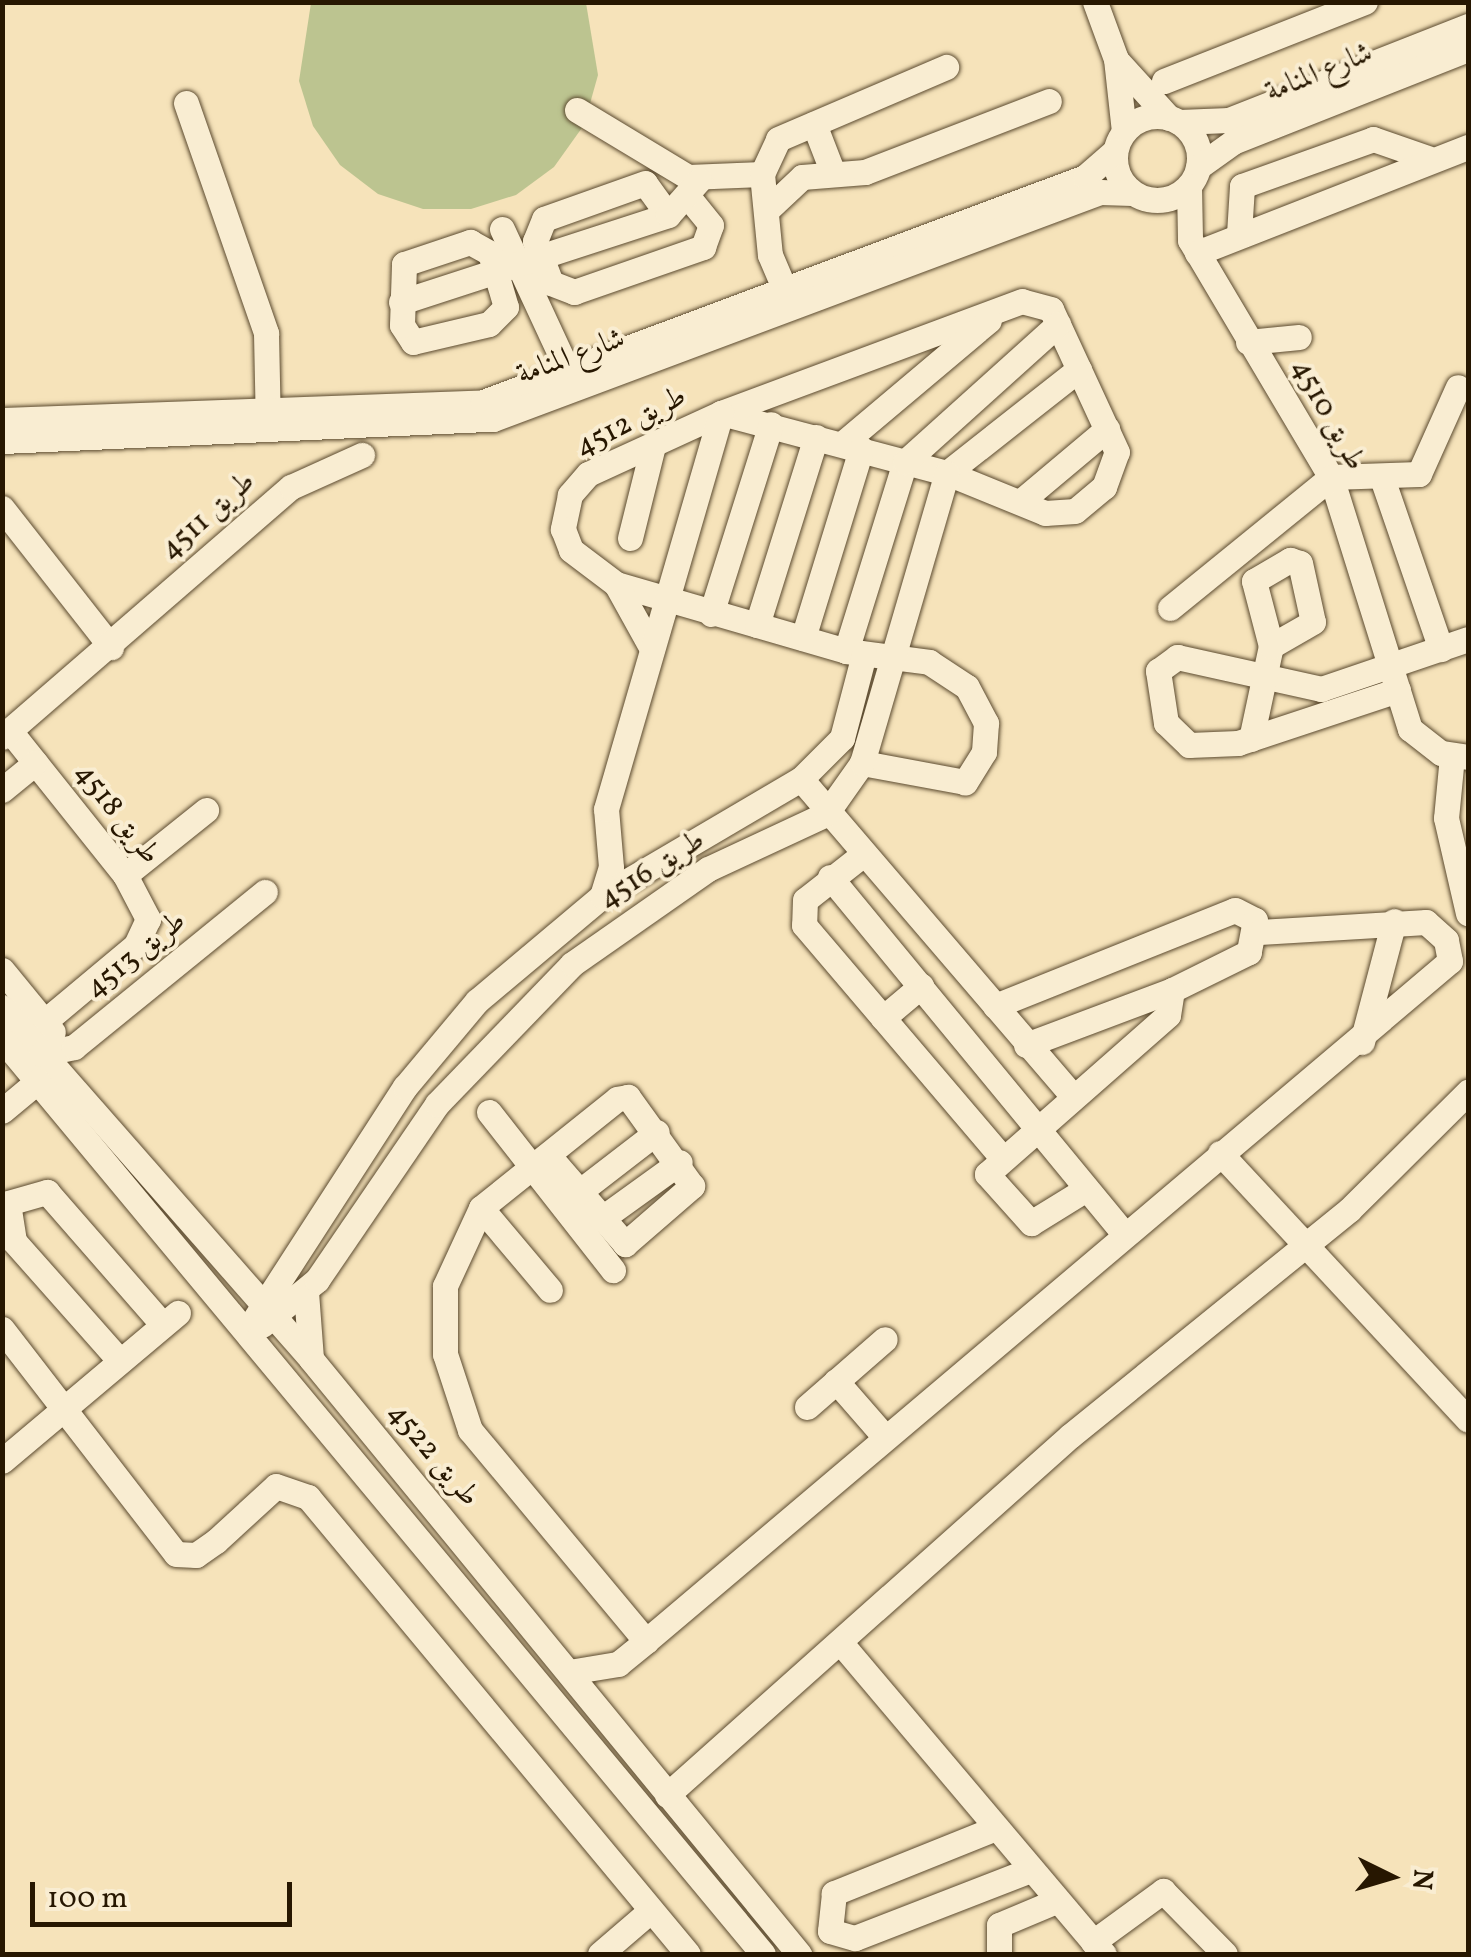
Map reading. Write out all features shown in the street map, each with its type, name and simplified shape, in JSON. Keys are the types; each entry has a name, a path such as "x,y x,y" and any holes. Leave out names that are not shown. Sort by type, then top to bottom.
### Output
{"street":[{"path":"1096,2 1116,59 1120,142 1140,196 1194,246 1239,234 1428,158 1468,148"},
{"path":"1164,81 1365,2"},
{"name":"شارع المنامة","path":"1174,120 1228,120 1468,26"},
{"name":"شارع المنامة","path":"1194,177 1233,142 1468,49"},
{"path":"1116,59 1196,142 1194,177 1140,196"},
{"path":"785,290 762,174 778,139 946,67"},
{"path":"767,210 802,177 865,172 1049,101"},
{"path":"186,103 266,333 269,422"},
{"path":"576,110 694,189 712,226 703,247 574,292 551,283 521,267 482,245 413,256 399,276 404,335 443,338 500,317 521,267 544,220 612,192 654,186 668,215"},
{"path":"1120,142 1144,118 1174,120"},
{"path":"814,124 834,173"},
{"path":"1239,234 1242,186 1373,138 1428,158"},
{"name":"شارع المنامة","path":"573,381 785,290 1085,177 1120,142"},
{"path":"401,302 521,267 668,215 694,189 762,174"},
{"name":"طريق 4510","path":"1194,177 1194,246 1331,477 1410,729 1460,756"},
{"name":"شارع المنامة","path":"2,442 453,407 573,381 1100,192 1140,196"},
{"path":"502,229 573,381"},
{"path":"602,896 610,836 606,809 721,413 1005,308 1040,302 1058,324 1106,429 1020,502"},
{"path":"757,625 840,443 1005,308"},
{"path":"905,462 1058,324"},
{"path":"1248,342 1299,337"},
{"path":"826,814 862,763 947,473 1079,369"},
{"path":"1170,608 1331,477 1383,480 1420,474 1458,387"},
{"name":"طريق 4512","path":"862,763 954,784 984,752 986,724 960,678 665,603 616,584 572,550 563,528 570,496 588,474 721,413 947,473 1061,514 1104,488 1117,452 1106,429"},
{"name":"شارع المنامة","path":"2,420 269,422"},
{"path":"711,614 771,424"},
{"path":"803,638 840,443"},
{"path":"630,538 653,446"},
{"name":"طريق 4511","path":"6,734 291,486 362,456"},
{"name":"طريق 4516","path":"297,1284 417,1073 535,944 602,896 802,780 842,738 855,653 905,462"},
{"path":"1383,480 1440,649"},
{"path":"2,508 111,646"},
{"path":"616,584 652,649"},
{"path":"1394,678 1321,689 1262,680 1177,657 1158,671 1166,724 1189,745 1251,739 1394,678 1440,649 1468,639"},
{"path":"1251,739 1271,646"},
{"name":"طريق 4518","path":"6,734 36,764 145,904 144,933 45,1020"},
{"path":"1460,756 1446,818 1468,913"},
{"path":"2,790 36,764"},
{"path":"802,780 826,814 1072,1095"},
{"path":"125,875 206,810"},
{"name":"طريق 4516","path":"255,1324 297,1284 437,1104 572,964 708,868 826,814"},
{"path":"610,836 664,858"},
{"path":"862,856 805,900 804,925 1000,1154"},
{"path":"830,877 1124,1234"},
{"name":"طريق 4513","path":"59,1051 265,892"},
{"path":"569,1672 618,1664 1220,1153 1362,1042 1450,961 1446,940 1426,922 1259,932 1235,910 995,1006"},
{"path":"1362,1042 1394,921"},
{"path":"1026,1045 1172,990 1250,952 1259,932"},
{"path":"2,970 45,1020 59,1051"},
{"path":"883,1018 921,986"},
{"path":"1086,1189 1041,1222 1022,1220 988,1174 1000,1154 1168,1016 1172,990"},
{"path":"2,1008 59,1051"},
{"name":"طريق 4522","path":"2,1039 255,1324 764,1954"},
{"name":"طريق 4522","path":"59,1051 66,1083 234,1275 255,1324 310,1359 569,1672 604,1708 667,1795 799,1954"},
{"path":"2,1110 38,1081"},
{"path":"667,1795 1070,1436 1308,1245 1468,1092"},
{"path":"489,1112 541,1161 579,1192 618,1240 633,1240 692,1186 680,1162 622,1096 541,1161 482,1208 444,1286 446,1354 470,1430 646,1641"},
{"path":"579,1192 656,1132"},
{"path":"1220,1153 1468,1420"},
{"path":"541,1161 613,1270"},
{"path":"601,1219 680,1162"},
{"path":"2,1461 171,1319 46,1192 8,1203 14,1241 120,1361"},
{"path":"482,1208 550,1290"},
{"path":"234,1275 297,1284 310,1359"},
{"path":"2,1329 176,1554 206,1548 276,1486 308,1497 681,1952"},
{"path":"806,1407 885,1339"},
{"path":"836,1381 884,1436"},
{"path":"840,1642 1099,1948 1163,1891 1225,1954"},
{"path":"604,1708 618,1664"},
{"path":"996,1828 834,1893 826,1900 830,1930 855,1938 1030,1870"},
{"path":"999,1954 999,1925 1056,1901"},
{"path":"600,1954 650,1912"}],"green space":[{"path":"311,3 586,3 598,75 584,125 554,167 516,195 471,209 423,209 378,194 340,165 313,126 299,81"}]}
